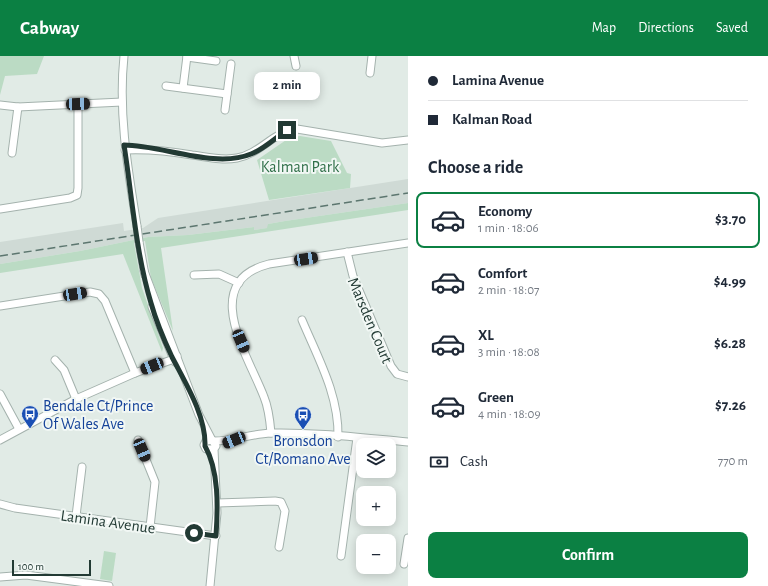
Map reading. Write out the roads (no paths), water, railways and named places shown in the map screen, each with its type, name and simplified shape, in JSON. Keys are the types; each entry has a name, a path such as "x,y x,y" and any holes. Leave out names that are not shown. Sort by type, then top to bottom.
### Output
{"street":[{"path":"124,56 122,102 125,147 144,271 174,357 187,383 211,445 217,503 216,536 210,586"},
{"path":"183,88 187,56 216,61"},
{"path":"294,56 296,66"},
{"path":"370,73 372,56"},
{"path":"225,110 231,64"},
{"path":"166,86 227,94"},
{"path":"0,105 18,107 122,102"},
{"path":"0,209 70,198 77,194 78,104"},
{"path":"12,153 18,107"},
{"path":"125,147 140,146 213,158 235,159 256,152 287,130 296,129 382,143 408,140"},
{"path":"271,433 267,404 232,318 232,302 239,283 252,271 263,266 408,243"},
{"name":"Marsden Court","path":"347,252 352,276 391,366 397,374 408,376"},
{"path":"194,275 219,274 239,283"},
{"path":"0,306 90,292 99,294 105,301 135,373"},
{"path":"302,320 334,398 338,416 338,437"},
{"path":"0,440 76,399 174,357"},
{"path":"55,360 64,370 76,399"},
{"path":"0,394 19,429"},
{"path":"211,445 271,433 357,438"},
{"path":"138,440 154,482 150,527"},
{"path":"396,441 408,442"},
{"path":"341,556 356,445"},
{"path":"76,516 82,467"},
{"path":"217,503 281,502 284,511 279,547"},
{"name":"Lamina Avenue","path":"0,504 15,508 216,536"},
{"path":"404,564 408,538"},
{"path":"0,577 18,574 109,586"}],"railway":[{"path":"0,256 408,193"}],"place":[{"name":"Bendale Ct/Prince Of Wales Ave","path":"30,429"},
{"name":"Bronsdon Ct/Romano Ave","path":"303,430"}],"park label":[{"name":"Kalman Park","path":"300,166"}]}
